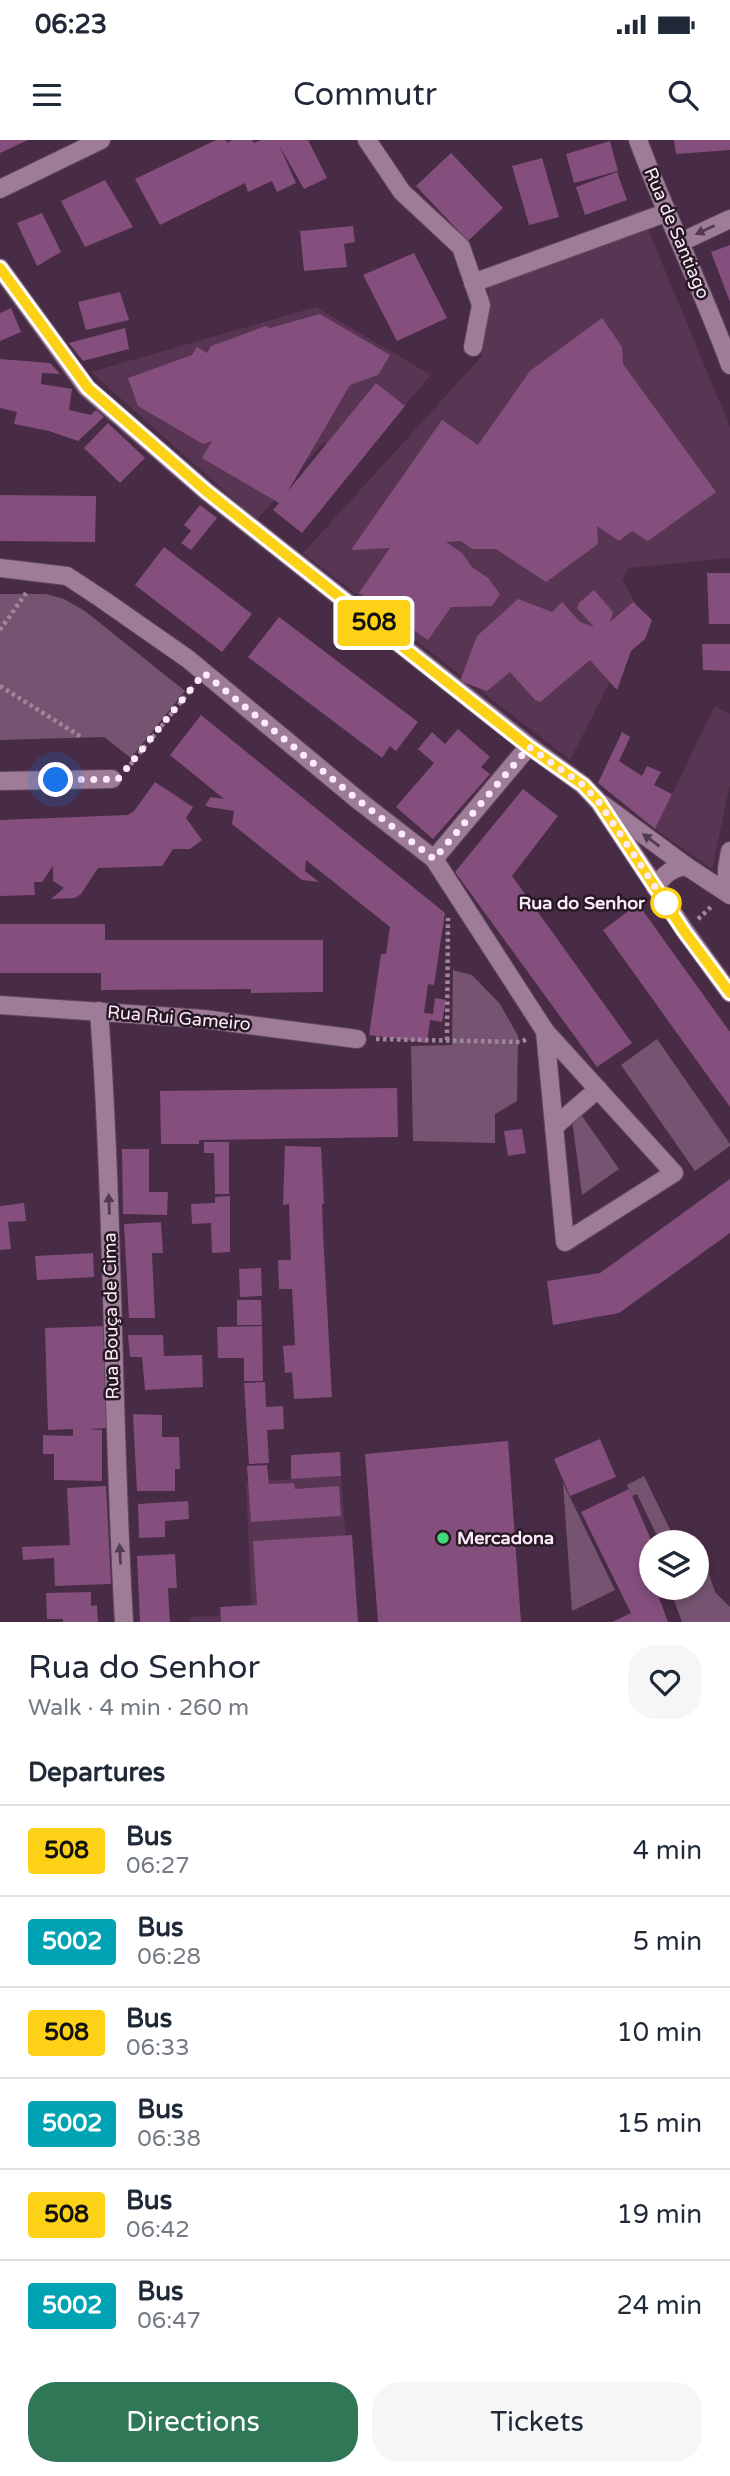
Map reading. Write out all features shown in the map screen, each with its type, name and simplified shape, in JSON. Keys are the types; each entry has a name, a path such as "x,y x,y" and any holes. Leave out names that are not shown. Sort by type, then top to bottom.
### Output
{"street":[{"path":"0,188 101,140"},
{"path":"367,140 402,192 461,247 481,305 473,346"},
{"name":"Rua de Santiago","path":"638,140 730,365"},
{"path":"473,283 668,212"},
{"path":"681,242 730,219"},
{"path":"0,268 88,388 206,491 529,747 583,785 599,802 684,931 730,993"},
{"path":"0,568 67,576 204,673 434,859 545,1031 674,1172 565,1242 545,1031"},
{"path":"434,859 529,747"},
{"path":"0,781 112,779"},
{"path":"599,802 729,894"},
{"path":"729,894 727,868 730,851"},
{"path":"655,887 668,872 676,867 686,866"},
{"name":"Rua Rui Gameiro","path":"0,1005 203,1019 357,1039"},
{"name":"Rua Bouça de Cima","path":"99,1011 124,1622"},
{"path":"554,1126 598,1089"}],"path":[{"path":"0,630 26,593"},
{"path":"112,779 118,779 204,673"},
{"path":"0,686 83,738"},
{"path":"447,1040 448,907 451,888"},
{"path":"684,931 729,894"},
{"path":"357,1039 521,1042 545,1031"}],"shaded area":[{"path":"640,210 730,427 730,558 629,568 622,579 643,617 570,760 303,553 482,356 491,275"},
{"path":"316,307 431,375 354,465 323,442 257,520 91,372"},
{"path":"0,594 46,594 64,599 85,611 185,691 131,758 104,737 0,740"},
{"path":"715,706 730,714 730,784 712,869 655,829"},
{"path":"453,970 472,975 500,1004 518,1036 517,1101 495,1114 495,1143 413,1141 411,1046 452,1045"},
{"path":"657,1039 730,1144 695,1171 621,1065"},
{"path":"582,1116 619,1169 582,1195 572,1120"},
{"path":"341,1476 352,1622 190,1622 190,1617 252,1614 246,1482"},
{"path":"644,1476 670,1530 654,1530 637,1494 632,1496 627,1485"},
{"path":"563,1483 615,1590 572,1611"},
{"path":"709,1574 715,1592 730,1607 730,1622 682,1622 674,1600 709,1600"}],"building":[{"path":"0,140 28,140 0,153"},
{"path":"216,140 226,140 227,143 232,140 252,140 254,143 261,140 308,140 327,178 304,189 279,145 296,183 277,192 272,181 248,192 245,183 160,225 135,179"},
{"path":"674,140 730,140 730,150 676,154"},
{"path":"610,141 618,171 574,183 566,154"},
{"path":"451,153 503,208 468,241 416,186"},
{"path":"542,158 559,217 529,225 512,166"},
{"path":"617,172 627,200 585,215 576,187"},
{"path":"105,180 133,227 85,247 61,201"},
{"path":"42,213 61,252 37,266 17,223"},
{"path":"353,226 355,242 344,244 347,267 304,271 300,231"},
{"path":"730,245 730,302 711,252"},
{"path":"414,253 447,318 397,341 363,275"},
{"path":"120,292 129,320 86,330 78,302"},
{"path":"11,308 21,332 0,341 0,313"},
{"path":"320,314 390,355 378,375 350,385 288,491 376,383 405,406 302,533 273,510 279,503 202,458 212,441 203,444 138,406 128,378 192,355 197,347 207,353 211,346 266,326 270,328"},
{"path":"602,318 622,347 623,364 716,492 648,541 632,531 619,541 597,526 598,544 546,582 496,549 472,549 461,541 446,542 488,578 500,594 492,606 451,607 428,640 359,593 390,548 351,550 442,420 478,445 530,371"},
{"path":"125,328 129,349 83,361 69,343"},
{"path":"0,359 50,363 60,374 42,373 41,384 72,389 69,410 91,415 96,410 104,417 78,441 49,431 14,424 17,412 0,408"},
{"path":"108,423 145,458 120,483 84,448"},
{"path":"0,495 96,496 95,542 0,541"},
{"path":"200,505 217,518 191,550 181,543 191,531 184,525"},
{"path":"164,547 252,614 222,652 135,585"},
{"path":"707,573 730,573 730,624 709,624"},
{"path":"594,590 613,612 610,622 633,602 652,620 645,639 631,651 617,690 590,660 540,702 535,700 510,672 487,691 460,681 477,636 518,599 552,612 562,602 580,622 594,627 577,608"},
{"path":"279,617 418,722 396,751 390,746 382,758 248,657"},
{"path":"702,644 730,644 730,671 703,670"},
{"path":"201,715 445,913 434,985 428,984 424,1013 433,1014 435,998 446,1000 442,1022 430,1020 427,1043 369,1035 381,954 386,954 390,927 306,860 305,871 319,882 302,880 232,824 234,811 205,805 211,797 224,799 170,755"},
{"path":"458,729 490,757 481,767 490,774 433,839 396,807 434,763 418,749 432,732 445,744"},
{"path":"622,732 630,737 619,761 642,776 647,766 661,772 654,785 672,794 655,829 598,783"},
{"path":"155,782 193,807 186,818 202,840 190,849 173,849 162,866 98,868 81,894 75,898 51,899 64,888 53,881 53,866 42,882 34,882 35,895 0,896 0,820 128,815 134,811"},
{"path":"523,789 558,816 512,876 632,1043 597,1067 455,872"},
{"path":"638,904 730,1032 730,1107 603,930"},
{"path":"0,924 105,924 105,940 323,940 323,992 251,993 251,989 101,990 101,973 0,973"},
{"path":"397,1088 398,1137 199,1140 199,1144 161,1144 160,1091"},
{"path":"522,1129 526,1153 508,1156 504,1131"},
{"path":"204,1142 229,1142 229,1194 215,1194 214,1153 204,1153"},
{"path":"285,1146 321,1147 332,1397 294,1399 292,1372 285,1373 283,1346 295,1345 292,1289 279,1289 278,1260 291,1260 289,1204 283,1205"},
{"path":"122,1149 149,1149 149,1192 168,1192 167,1215 123,1214"},
{"path":"730,1179 730,1233 619,1313 553,1325 547,1281 600,1273"},
{"path":"230,1196 230,1252 212,1253 211,1223 192,1224 191,1204 215,1203 215,1197"},
{"path":"24,1203 26,1221 8,1222 11,1249 0,1250 0,1206"},
{"path":"161,1222 163,1253 152,1253 155,1318 129,1318 124,1224"},
{"path":"93,1253 94,1277 37,1280 35,1256"},
{"path":"261,1268 262,1296 240,1297 239,1269"},
{"path":"237,1300 261,1300 262,1325 237,1325"},
{"path":"107,1326 110,1428 88,1429 102,1430 102,1481 54,1480 54,1454 43,1454 43,1435 73,1436 73,1429 48,1430 45,1328"},
{"path":"262,1326 263,1381 244,1381 244,1358 218,1358 217,1327"},
{"path":"128,1335 163,1335 164,1356 202,1355 203,1387 145,1390 142,1357 130,1357"},
{"path":"265,1382 266,1407 283,1406 284,1429 267,1430 269,1463 249,1464 244,1383"},
{"path":"133,1414 162,1415 162,1437 179,1437 180,1469 175,1469 175,1491 137,1491"},
{"path":"600,1439 616,1477 570,1496 554,1459"},
{"name":"Mercadona","path":"508,1441 521,1622 378,1622 365,1454"},
{"path":"340,1452 341,1476 291,1479 291,1455"},
{"path":"267,1465 269,1484 294,1483 295,1489 339,1486 341,1516 251,1522 247,1466"},
{"path":"106,1486 111,1584 55,1586 54,1558 23,1560 22,1547 70,1545 67,1488"},
{"path":"629,1489 647,1530 639,1530 639,1600 660,1600 668,1622 612,1622 631,1613 581,1512"},
{"path":"188,1501 189,1519 165,1521 165,1537 139,1538 138,1504"},
{"path":"352,1535 358,1622 221,1622 220,1607 257,1605 253,1541"},
{"path":"175,1554 177,1588 168,1588 170,1622 140,1622 137,1556"},
{"path":"91,1592 91,1606 97,1605 98,1622 47,1619 46,1593"}],"bus line":[{"name":"508","path":"0,268 88,388 206,491 529,747 583,785 599,802 684,931 730,993"}],"place":[{"name":"Rua do Senhor","path":"666,903"},
{"name":"Mercadona","path":"443,1538"}],"route":[{"path":"56,780 118,779 204,673 434,859 529,747 583,785 599,802 670,909 666,903"}]}
